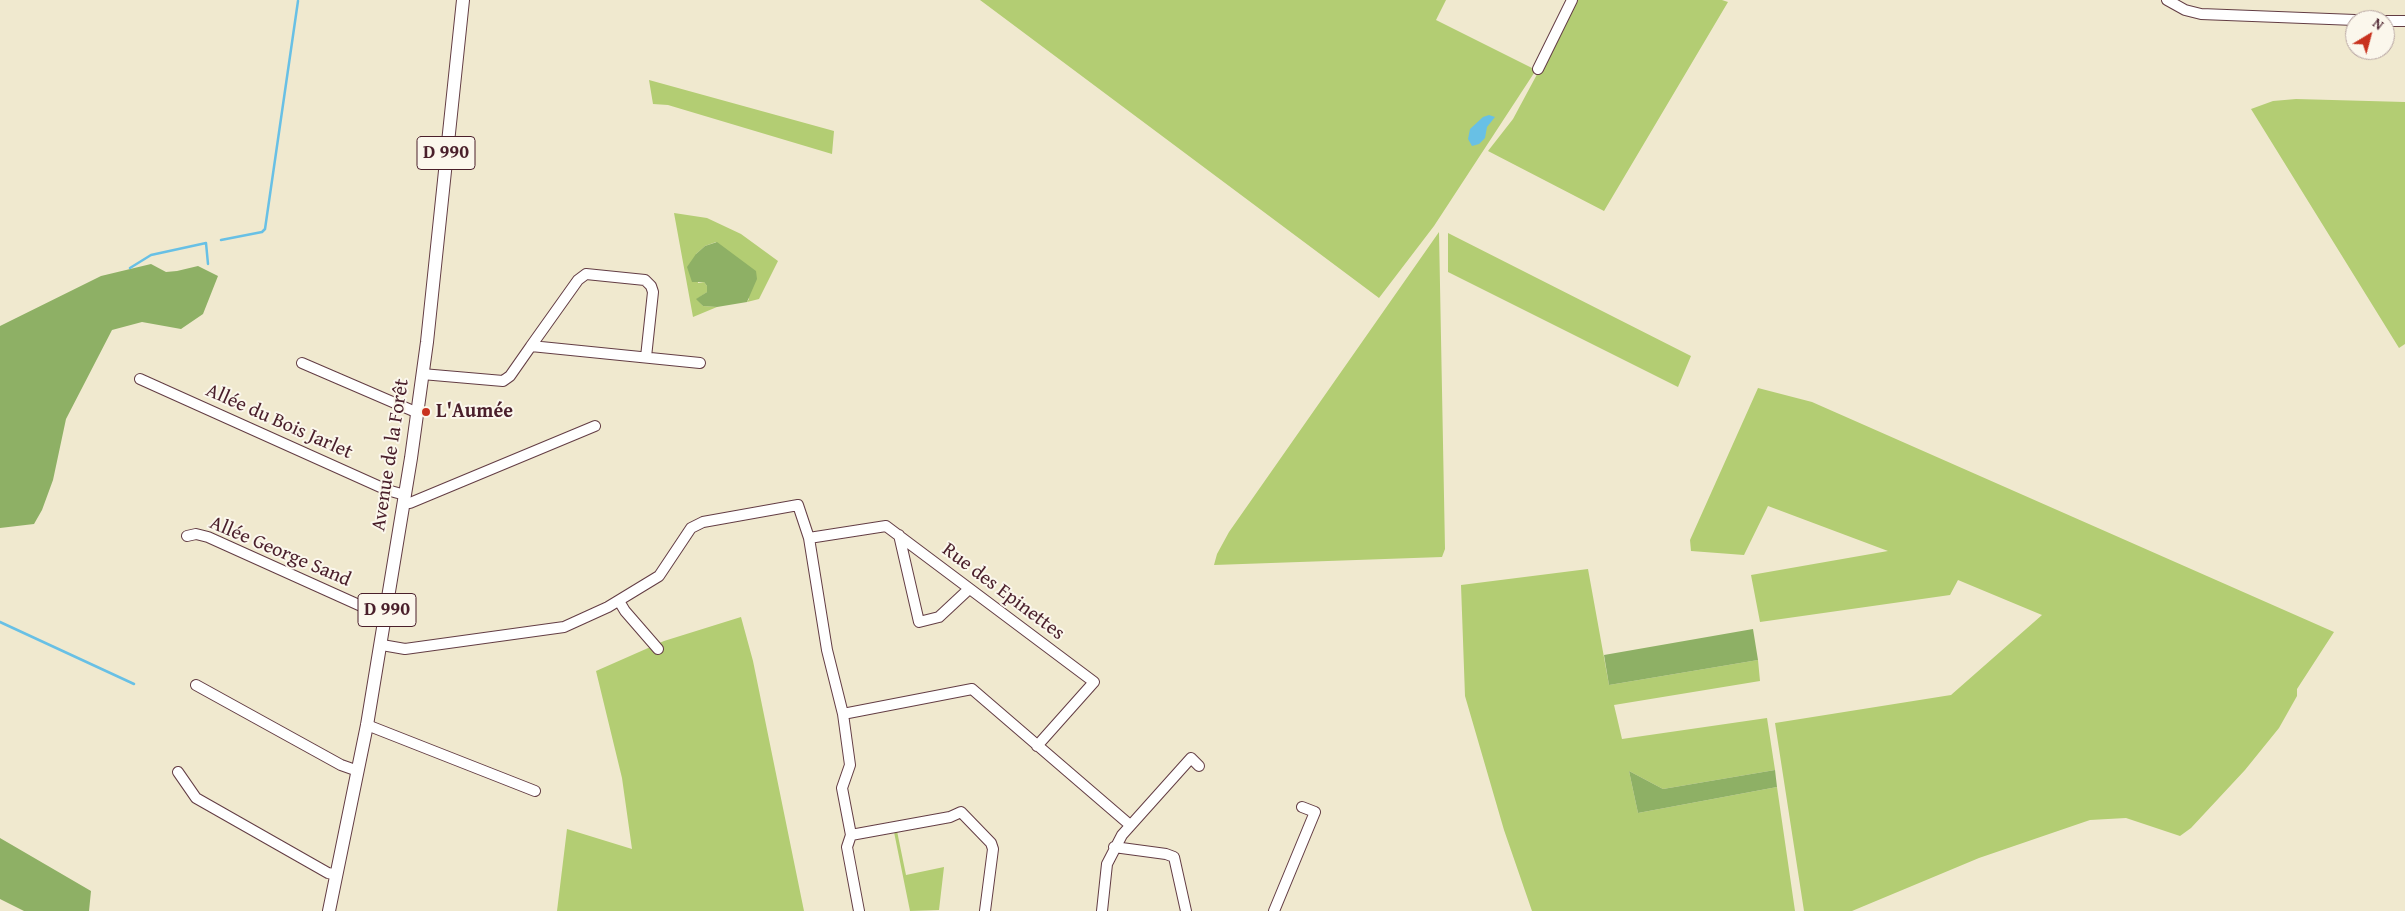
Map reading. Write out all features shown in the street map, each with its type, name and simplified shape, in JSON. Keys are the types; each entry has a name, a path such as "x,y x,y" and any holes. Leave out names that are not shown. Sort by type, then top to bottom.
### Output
{"main road":[{"name":"Avenue de la Forêt","path":"329,911 382,645 418,413 463,0"}],"street":[{"path":"1538,69 1572,0"},
{"path":"2167,0 2185,10 2201,14 2345,20"},
{"path":"422,374 503,381 510,376 578,280 586,274 645,280 651,286 653,292 646,356"},
{"path":"531,346 646,356 700,363"},
{"path":"302,363 418,413"},
{"name":"Allée du Bois Jarlet","path":"140,379 404,498"},
{"path":"404,498 410,503 595,426"},
{"path":"382,645 405,648 564,627 619,601 659,576 691,528 703,522 798,504 809,538 827,650 843,714 850,766 842,788 851,835 848,847 859,911"},
{"name":"Rue des Epinettes","path":"809,538 886,526 1094,682 1037,746"},
{"name":"Allée George Sand","path":"187,536 196,534 208,537 370,610 387,612"},
{"path":"899,535 919,622 939,617 969,589"},
{"path":"619,601 658,649"},
{"path":"196,685 341,765 358,771"},
{"path":"843,714 972,690 1130,825"},
{"path":"367,725 536,791"},
{"path":"1102,911 1107,864 1114,847 1130,825 1191,758 1200,766"},
{"path":"178,772 196,798 328,873 337,875"},
{"path":"1274,911 1315,812 1302,807"},
{"path":"851,835 950,817 961,812 991,843 993,849 985,911"},
{"path":"1114,847 1166,854 1174,857 1186,911"}],"green space":[{"path":"980,0 1446,0 1436,20 1536,70 1434,226 1379,298"},
{"path":"1577,0 1722,0 1728,2 1604,211 1488,151 1513,119"},
{"path":"649,80 834,131 832,154 668,105 653,104"},
{"path":"2296,99 2405,102 2405,344 2399,348 2251,109 2273,101"},
{"path":"674,213 707,218 741,234 778,261 759,299 747,302 749,299 716,242 705,246 696,254 698,283 704,282 707,286 707,292 697,299 703,306 717,307 693,317"},
{"path":"1439,232 1445,549 1442,557 1214,565 1217,554 1229,532"},
{"path":"1448,233 1691,356 1678,387 1448,272"},
{"path":"717,242 756,271 757,279 747,302 717,307 703,306 696,299 707,292 707,286 704,282 692,282 687,267 696,254 705,246"},
{"path":"151,264 166,272 198,266 218,276 203,314 181,329 142,322 112,330 66,419 53,480 42,510 34,524 0,528 0,326 101,276"},
{"path":"1758,388 1812,402 2334,632 2297,689 2297,696 2279,728 2245,770 2191,828 2180,836 2126,818 2090,820 1979,858 1852,911 1804,911 1775,723 1951,695 2042,615 1958,580 1950,595 1760,622 1751,575 1888,551 1768,506 1744,555 1691,551 1690,540"},
{"path":"1588,569 1609,685 1758,660 1760,681 1614,705 1622,739 1767,718 1775,770 1663,789 1629,771 1638,813 1777,787 1795,911 1532,911 1504,830 1465,696 1461,585"},
{"path":"741,617 753,661 804,911 557,911 567,829 632,849 622,778 596,671 664,641"},
{"path":"1753,629 1758,660 1609,685 1604,655"},
{"path":"1775,770 1777,787 1638,813 1629,771 1663,789"},
{"path":"897,831 906,875 944,867 939,910 910,911 894,832"},
{"path":"0,838 91,891 89,911 24,911 0,899"}],"water":[{"path":"1489,115 1495,117 1487,127 1485,138 1479,144 1472,146 1468,139 1470,129 1483,117"}],"waterway":[{"path":"221,240 262,232 265,229 298,1"},
{"path":"130,268 151,255 206,243 208,264"},
{"path":"0,622 134,684"}],"place":[{"name":"L'Aumée","path":"426,412"}]}
